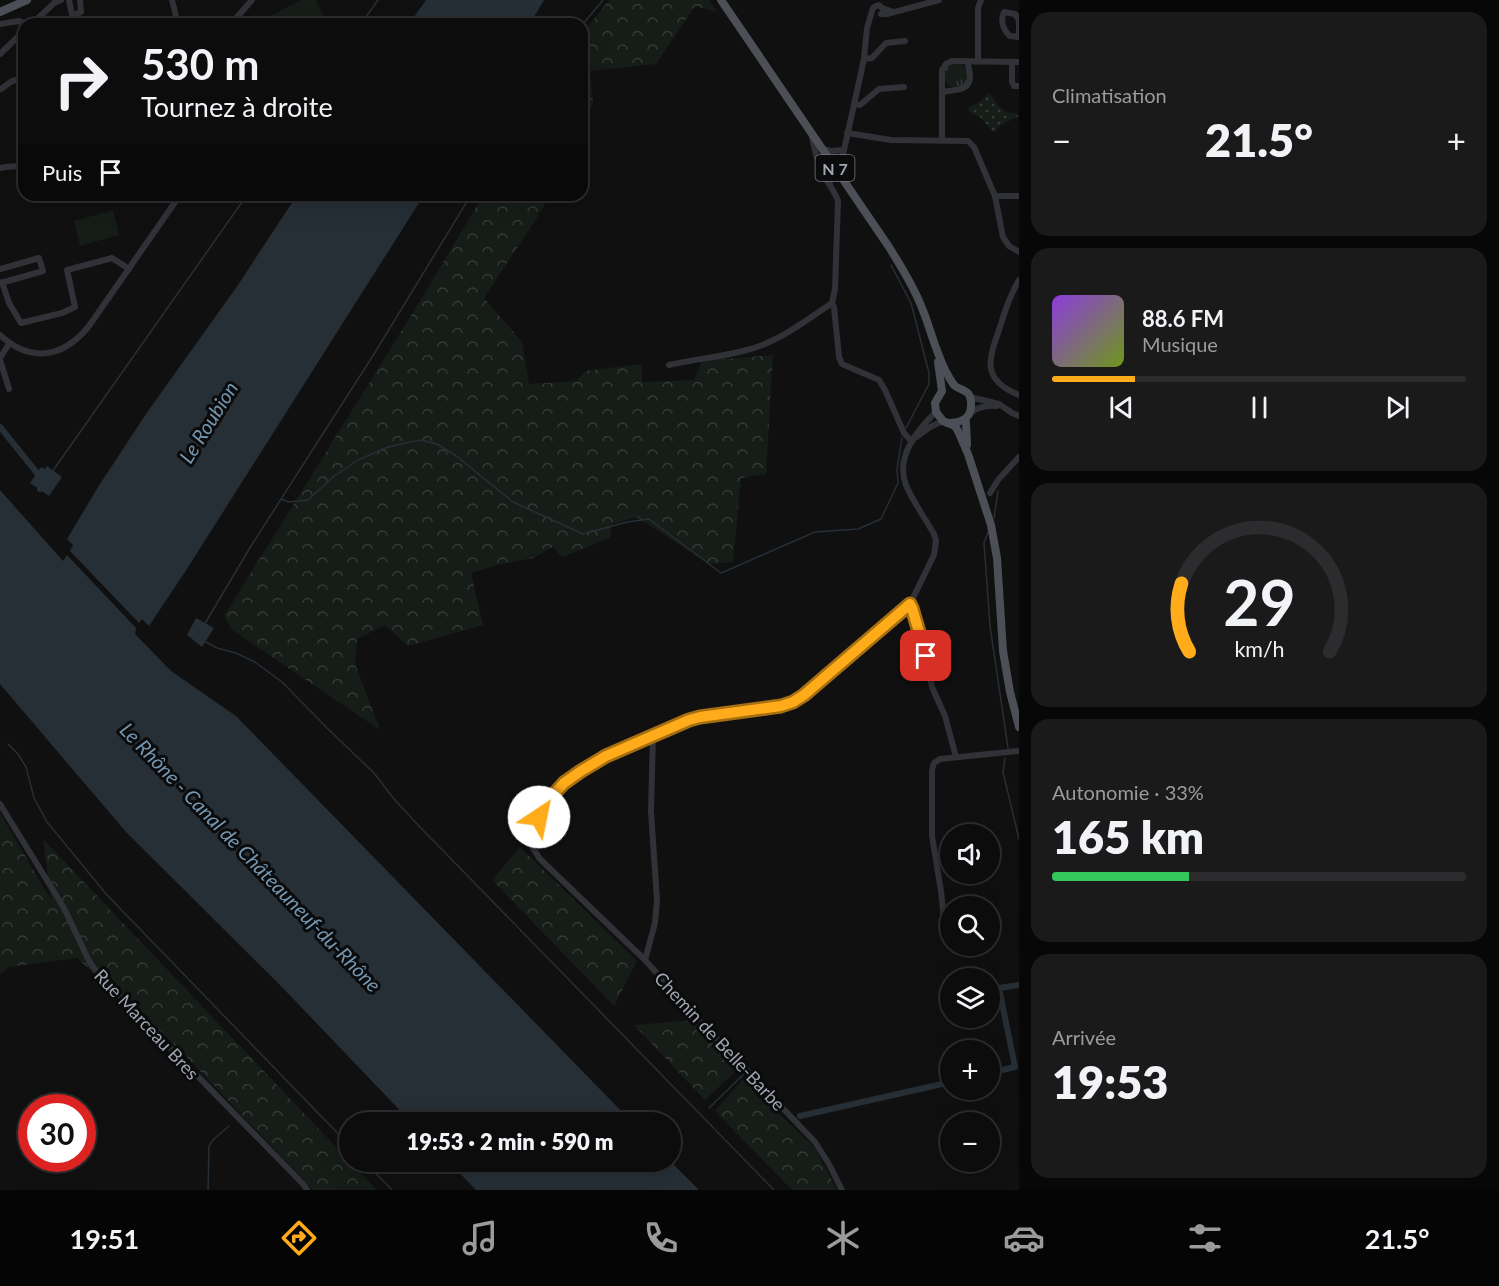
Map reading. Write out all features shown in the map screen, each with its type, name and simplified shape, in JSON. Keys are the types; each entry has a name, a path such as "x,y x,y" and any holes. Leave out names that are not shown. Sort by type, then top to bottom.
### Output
{"main road":[{"path":"4,10 20,0"},
{"path":"4,10 27,0"},
{"name":"N 7","path":"721,0 907,276 934,344 956,386"},
{"name":"N 7","path":"934,344 942,391"},
{"path":"968,454 966,422 971,407 970,397 963,388 956,386 942,391 935,403 936,412 946,422 955,426 958,431 984,499 997,558 1003,651 1019,727"},
{"path":"946,422 957,423 967,417"}],"street":[{"path":"38,18 54,3 61,0"},
{"path":"69,0 72,16 81,12 80,0"},
{"path":"173,0 177,18"},
{"path":"236,18 252,0"},
{"path":"832,188 829,180 831,176 839,173 864,59 869,20 877,8 887,14 939,0"},
{"path":"974,0 978,8"},
{"path":"978,61 978,8 981,0"},
{"path":"0,24 18,21"},
{"path":"0,54 18,37"},
{"path":"864,59 872,58 886,43 904,41"},
{"path":"942,140 942,70 946,64 952,61 1016,62 1012,82 1014,86 1019,86"},
{"path":"942,92 963,88 970,80 966,61"},
{"path":"1,92 12,81 18,80"},
{"path":"942,80 951,91"},
{"path":"854,104 860,105 879,89 904,87"},
{"path":"811,133 821,170 838,201 835,289 832,303 839,357 842,364 879,380 904,433 913,440"},
{"path":"847,133 891,140 968,141 974,147 995,196 1003,237 1019,252"},
{"path":"822,149 843,150"},
{"path":"0,168 18,166"},
{"path":"995,196 1019,196"},
{"path":"0,335 9,344 26,351 45,354 63,349 80,338 176,201"},
{"path":"0,269 39,258 43,271 1,283 21,323 62,313 75,307 67,270 112,258 129,269"},
{"path":"1019,280 1011,293 990,362 995,379 999,384 1006,390 1019,395"},
{"path":"669,365 747,350 764,344 780,337 832,303"},
{"path":"9,344 0,359 9,389"},
{"path":"970,397 989,401 1019,416"},
{"path":"967,417 977,408 984,406 1004,407"},
{"path":"645,960 540,859 529,842 528,836 554,794 564,783 606,756 700,717 781,706 793,702 910,604 934,555 936,541 906,484 903,466 908,447 916,432 936,412"},
{"path":"913,440 930,427 946,422"},
{"path":"990,492 1019,457"},
{"path":"910,604 926,656 932,687 945,716 956,757"},
{"name":"Chemin de Belle-Barbe","path":"653,735 651,812 657,900 655,923 645,960 815,1142 842,1190"},
{"path":"942,896 932,836 932,770 934,763 940,759 1019,752"},
{"name":"Rue Marceau Bres","path":"0,804 64,908 89,961 98,974 307,1190"}],"green space":[{"path":"301,0 316,0 325,18 266,18"},
{"path":"609,0 709,0 717,12 695,6 656,64 590,71 593,103 588,113 588,26"},
{"path":"956,64 964,68 968,76 964,84 956,88 948,84 944,76 948,68"},
{"path":"989,93 1003,110 1018,113 1019,116 1001,125 994,133 980,117 970,113 968,108"},
{"path":"479,201 546,201 484,298 522,342 529,384 576,381 585,371 642,364 642,382 694,380 702,361 773,355 766,474 741,478 733,562 709,564 637,517 612,524 610,538 562,557 553,547 533,558 471,573 483,625 408,646 385,625 357,639 355,664 380,730 232,630 224,616 422,298"},
{"path":"113,210 119,235 80,246 74,221"},
{"path":"0,813 51,900 43,839 339,1150 339,1172 360,1172 377,1190 313,1190 183,1053 77,958 9,967 0,975"},
{"path":"520,847 637,961 614,1006 492,880"},
{"path":"695,1020 740,1067 705,1100 634,1025"},
{"path":"743,1079 814,1147 837,1190 792,1190 715,1111"}],"water":[{"path":"426,0 544,0 534,18 413,18"},
{"name":"Le Roubion","path":"293,201 420,201 149,626 142,619 139,623 70,551 73,545 67,539 148,411 238,285"},
{"path":"47,466 62,477 49,496 30,483 41,467 45,469"},
{"name":"Le Rhône - Canal de Châteauneuf-du-Rhône","path":"0,490 63,561 67,555 136,628 135,634 171,671 236,716 622,1112 401,1112 280,985 126,832 0,684"},
{"path":"196,618 214,628 202,647 187,635"},
{"path":"459,1172 681,1172 699,1190 476,1190"}],"waterway":[{"path":"365,18 378,0"},
{"path":"588,18 603,0"},
{"path":"52,472 243,201"},
{"path":"204,625 467,201"},
{"path":"891,265 911,303 929,373 929,384 906,428"},
{"path":"0,427 46,481 40,489"},
{"path":"281,499 289,502 308,500 333,477 358,460 388,447 420,440 437,444 455,455 513,502 583,534 627,522 649,519 721,573 815,532 858,529 881,519 898,483 897,469 902,438"},
{"path":"994,518 998,491"},
{"path":"988,532 984,543 990,626 1008,748"},
{"path":"206,642 255,662 282,682 374,773 419,826 774,1190"},
{"path":"8,744 26,767 34,798 47,822 107,895 339,1135"},
{"path":"1005,758 1003,772 1019,839"},
{"path":"1000,1071 1015,1067 999,988 1019,985"},
{"path":"709,1108 746,1072"},
{"path":"800,1116 940,1084"},
{"path":"208,1190 209,1146 229,1126"},
{"path":"375,1172 392,1190"}],"route":[{"path":"539,817 564,783 581,771 606,756 674,725 700,717 781,706 793,702 910,604 926,656"}]}
